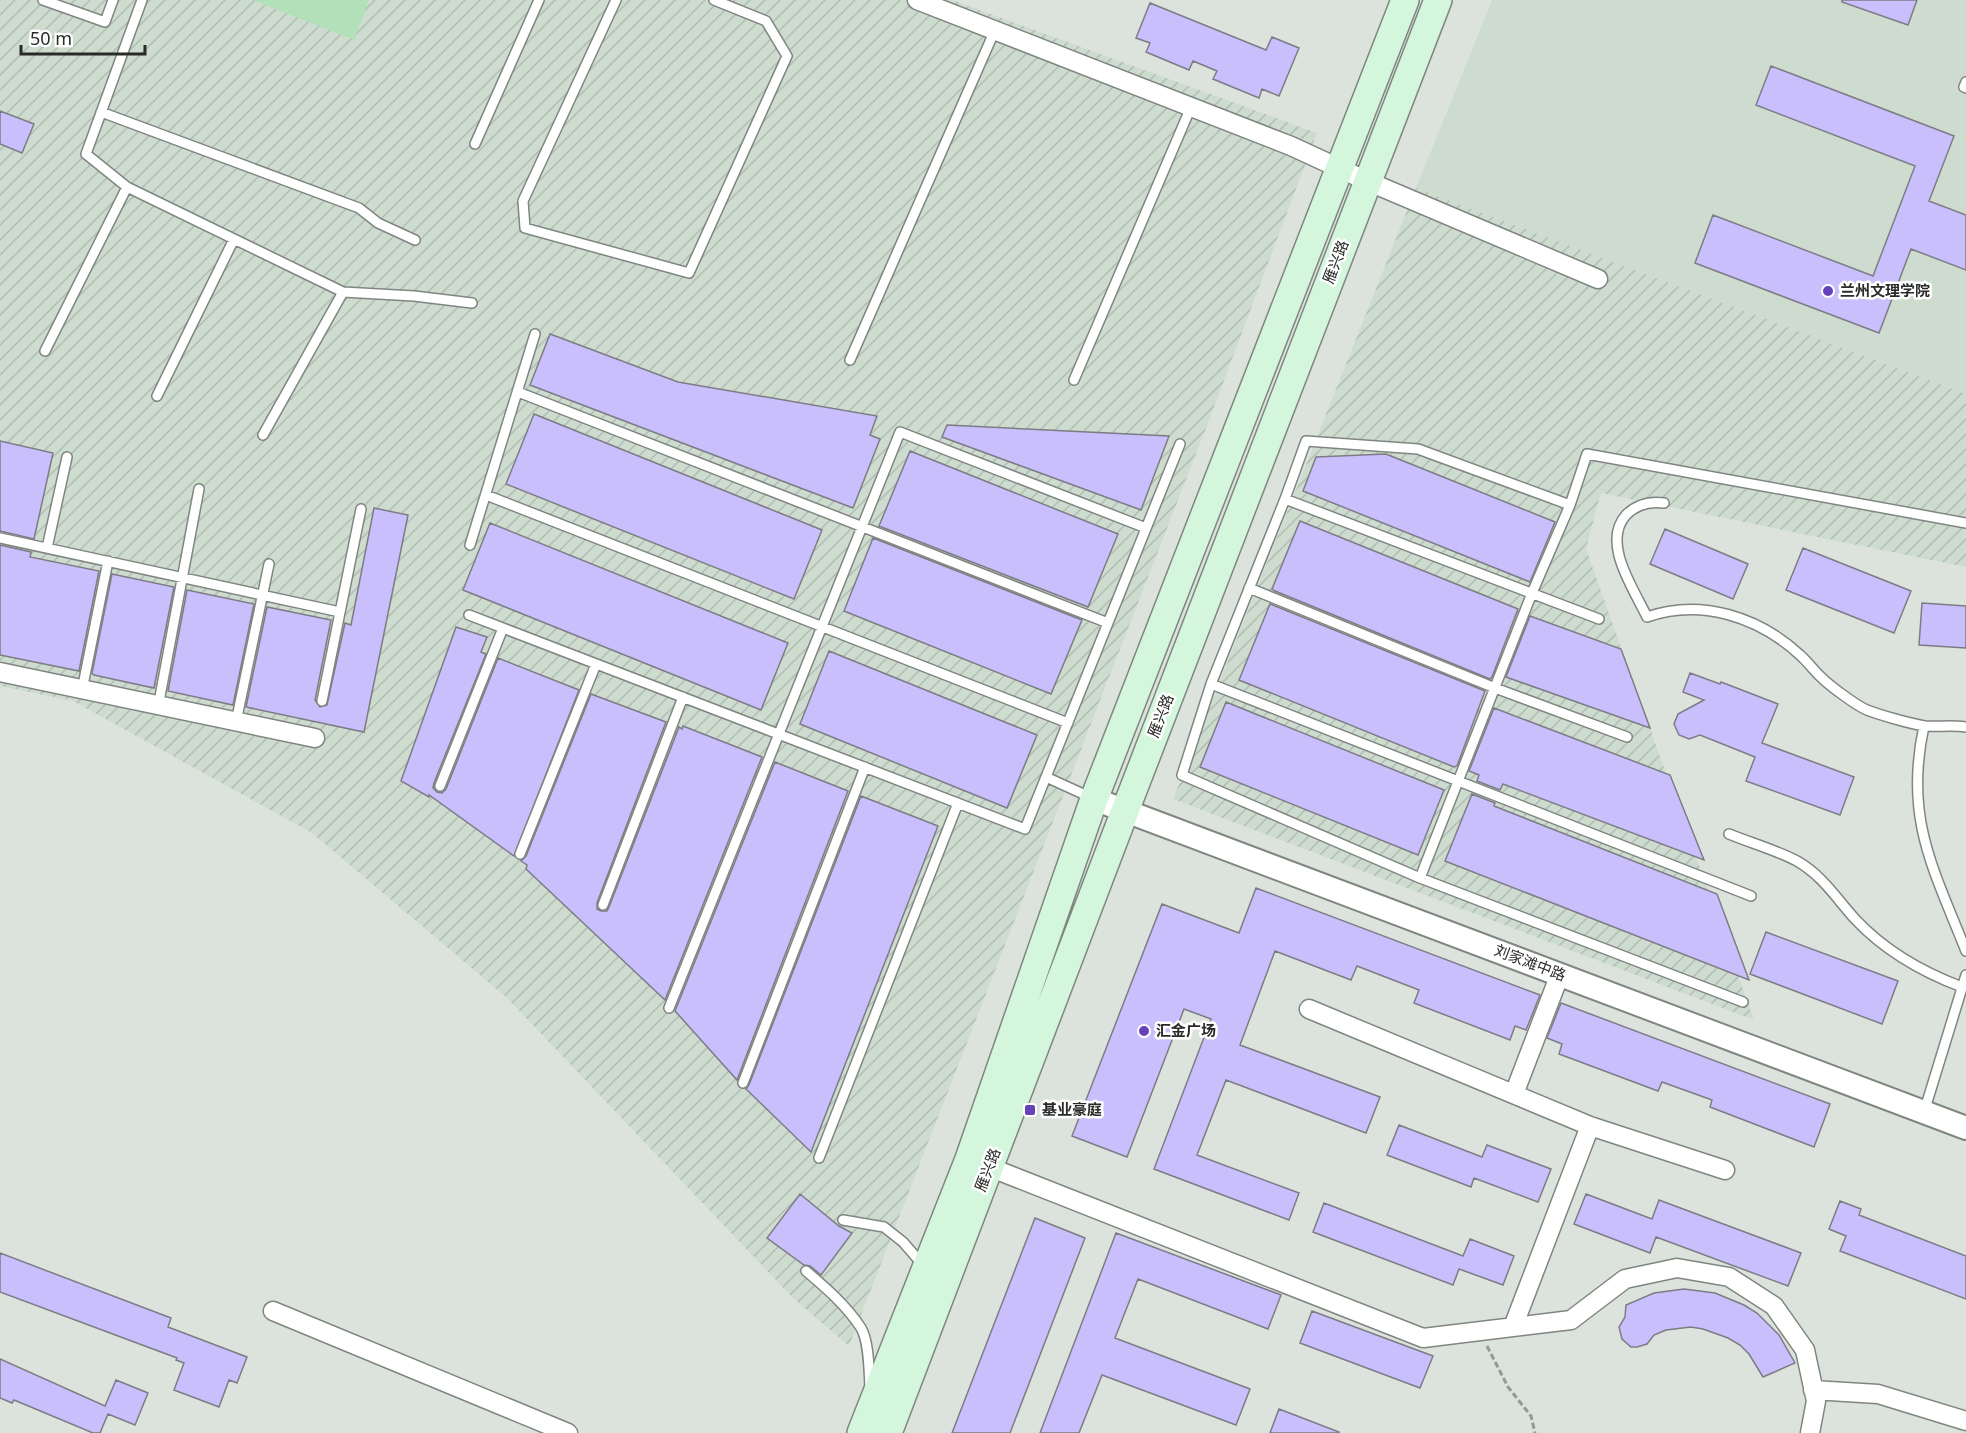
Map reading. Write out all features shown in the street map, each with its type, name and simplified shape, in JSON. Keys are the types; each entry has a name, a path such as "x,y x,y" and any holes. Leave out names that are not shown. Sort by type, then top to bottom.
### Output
{"main road":[{"name":"雁兴路","path":"888,1433 979,1163 1094,799 1405,0"},
{"name":"雁兴路","path":"861,1433 926,1269 979,1163 1125,810 1438,0"}],"street":[{"path":"917,0 1291,146 1338,169 1598,279"},
{"path":"0,672 158,707 315,738"},
{"name":"刘家滩中路","path":"1094,799 1966,1128"},
{"path":"1514,1094 1560,974"},
{"path":"1309,1009 1590,1126 1725,1170"},
{"path":"1513,1327 1590,1126"},
{"path":"979,1163 1423,1338 1571,1320 1625,1279 1677,1268 1729,1277 1774,1306 1805,1350 1816,1401 1810,1433"},
{"path":"273,1311 568,1433"},
{"path":"1813,1390 1878,1394 1966,1420"}],"lane":[{"path":"43,0 105,22 113,0"},
{"path":"142,0 86,154 127,187 343,292 414,296 472,303"},
{"path":"475,144 539,0"},
{"path":"616,0 523,201 525,228 689,273 787,56 766,21 714,0"},
{"path":"850,360 995,30"},
{"path":"1966,82 1964,87 1966,88"},
{"path":"1074,380 1191,107"},
{"path":"101,112 359,208 378,224 415,240"},
{"path":"45,351 127,187"},
{"path":"157,396 234,239"},
{"path":"262,435 343,292"},
{"path":"470,545 535,334"},
{"path":"518,392 1108,623"},
{"path":"669,1008 900,432 1146,528"},
{"path":"1570,505 1418,449 1306,441 1211,684 1182,775 1420,878 1743,1002"},
{"path":"469,615 1025,829 1180,444"},
{"path":"1420,878 1532,593 1570,505 1587,454 1966,523"},
{"path":"47,548 67,457"},
{"path":"158,707 199,489"},
{"path":"486,495 1068,723"},
{"path":"1285,499 1599,619"},
{"path":"1664,502 1645,503 1636,507 1622,520 1616,537 1618,555 1647,617 1678,609 1694,608 1744,620 1786,643 1822,678 1865,710 1924,726 1946,725 1966,728"},
{"path":"322,701 361,509"},
{"path":"0,538 340,612"},
{"path":"82,690 108,561"},
{"path":"236,722 269,564"},
{"path":"1249,588 1495,688 1627,737"},
{"path":"440,786 503,628"},
{"path":"520,854 596,664"},
{"path":"1211,684 1751,896"},
{"path":"603,905 683,697"},
{"path":"1924,726 1917,768 1922,831 1934,870 1966,951"},
{"path":"743,1083 865,767"},
{"path":"1046,777 1094,799"},
{"path":"819,1158 958,803"},
{"path":"1729,834 1797,861 1829,886 1856,919 1887,948 1923,971 1962,987"},
{"path":"1924,1112 1966,975"},
{"path":"843,1220 884,1227 903,1242 926,1269"},
{"path":"806,1270 832,1294 862,1329 869,1361 871,1407"}],"path":[{"path":"1479,1331 1508,1387 1531,1416 1535,1433"}],"shaded area":[{"path":"0,0 952,0 1317,133 1208,423 849,1346 794,1299 507,998 312,833 73,701 0,686"},
{"name":"兰州文理学院","path":"1492,0 1966,0 1966,394 1416,188"},
{"path":"1416,188 1966,394 1966,567 1601,493 1586,549 1754,1020 1173,799"}],"green space":[{"path":"253,0 369,0 354,40"}],"building":[{"path":"1842,0 1917,0 1908,25 1842,2"},
{"path":"1150,3 1266,50 1272,37 1299,48 1279,96 1262,89 1259,98 1213,79 1217,71 1193,61 1189,70 1146,52 1150,43 1136,38"},
{"path":"1771,66 1954,136 1929,201 1966,215 1966,270 1911,249 1879,333 1695,263 1713,215 1873,276 1915,166 1756,105"},
{"path":"0,111 34,124 22,153 0,144"},
{"path":"550,334 678,382 877,416 870,435 880,439 853,508 530,385"},
{"path":"534,414 822,530 794,599 506,484"},
{"path":"947,425 1169,436 1141,510 942,437"},
{"path":"0,441 53,453 34,539 0,531"},
{"path":"910,451 1118,534 1088,607 879,526"},
{"path":"1386,454 1555,522 1530,582 1303,491 1316,457"},
{"path":"374,508 408,515 364,732 246,707 267,607 331,620 315,700 320,707 327,705 345,623 351,625"},
{"path":"1300,521 1518,609 1492,677 1490,679 1272,589"},
{"path":"490,523 788,643 761,710 463,590"},
{"path":"1665,529 1748,564 1733,599 1650,564"},
{"path":"873,538 1082,620 1051,694 844,611"},
{"path":"0,545 31,552 30,557 99,571 79,671 0,655"},
{"path":"1803,548 1911,591 1894,633 1786,590"},
{"path":"112,574 174,587 154,688 92,673"},
{"path":"187,590 254,604 233,705 168,691"},
{"path":"1922,603 1966,606 1966,648 1919,645"},
{"path":"1270,604 1485,691 1457,766 1454,767 1239,680"},
{"path":"1530,616 1621,649 1650,728 1506,677"},
{"path":"456,627 487,637 481,652 486,654 434,783 433,788 437,792 442,793 446,789 498,658 579,690 514,856 429,795 429,797 401,781"},
{"path":"829,651 1037,735 1007,808 800,724"},
{"path":"1690,673 1720,684 1721,682 1778,704 1762,743 1854,777 1840,815 1746,781 1755,757 1700,735 1689,739 1679,735 1674,724 1678,714 1704,700 1683,692"},
{"path":"591,694 666,722 597,903 597,909 601,911 607,911 609,907 679,727 682,729 683,726 762,757 665,1000 526,869 527,865 521,861 526,856"},
{"path":"1226,702 1444,790 1418,855 1200,767"},
{"path":"1494,708 1670,775 1704,860 1503,784 1500,790 1477,781 1479,775 1469,771"},
{"path":"775,762 848,791 737,1080 675,1011"},
{"path":"1472,794 1495,803 1494,806 1717,894 1749,980 1445,861"},
{"path":"861,796 938,826 811,1152 746,1089"},
{"path":"1256,888 1540,995 1526,1030 1515,1026 1510,1040 1414,1003 1419,990 1357,966 1351,980 1275,951 1240,1045 1380,1097 1366,1133 1226,1080 1197,1155 1299,1193 1289,1220 1154,1169 1211,1019 1184,1009 1127,1157 1072,1136 1162,904 1239,933"},
{"path":"1766,932 1898,981 1882,1024 1750,974"},
{"path":"1561,1003 1830,1104 1814,1147 1710,1107 1712,1100 1662,1082 1658,1091 1559,1054 1562,1044 1547,1038"},
{"path":"1399,1125 1482,1157 1487,1145 1551,1169 1538,1202 1474,1178 1471,1187 1387,1155"},
{"path":"800,1194 839,1226 852,1233 821,1275 767,1238"},
{"path":"1586,1194 1652,1219 1659,1200 1801,1253 1788,1286 1656,1237 1650,1253 1574,1224"},
{"path":"1840,1201 1861,1209 1859,1215 1966,1256 1966,1299 1840,1251 1846,1236 1829,1229"},
{"path":"1324,1203 1463,1256 1470,1239 1514,1256 1503,1285 1459,1269 1453,1285 1313,1232"},
{"path":"1035,1218 1085,1238 1010,1433 952,1433"},
{"path":"1116,1233 1281,1295 1268,1329 1138,1279 1115,1338 1250,1389 1236,1425 1102,1375 1079,1433 1040,1433"},
{"path":"0,1253 171,1318 168,1327 247,1357 237,1383 229,1380 219,1407 174,1390 184,1363 176,1360 177,1358 0,1292"},
{"path":"1684,1289 1715,1293 1757,1313 1779,1335 1795,1363 1763,1377 1749,1354 1740,1345 1728,1338 1691,1327 1666,1330 1654,1335 1647,1344 1637,1347 1631,1347 1622,1339 1619,1327 1625,1317 1626,1305 1654,1293"},
{"path":"1312,1311 1433,1356 1420,1388 1300,1343"},
{"path":"0,1359 105,1406 116,1380 148,1393 135,1425 108,1414 100,1433 93,1433 14,1400 12,1403 0,1398"},
{"path":"1279,1409 1339,1432 1339,1433 1270,1433"}],"place":[{"name":"兰州文理学院","path":"1828,291"},
{"name":"汇金广场","path":"1144,1031"},
{"name":"基业豪庭","path":"1030,1110"}]}
